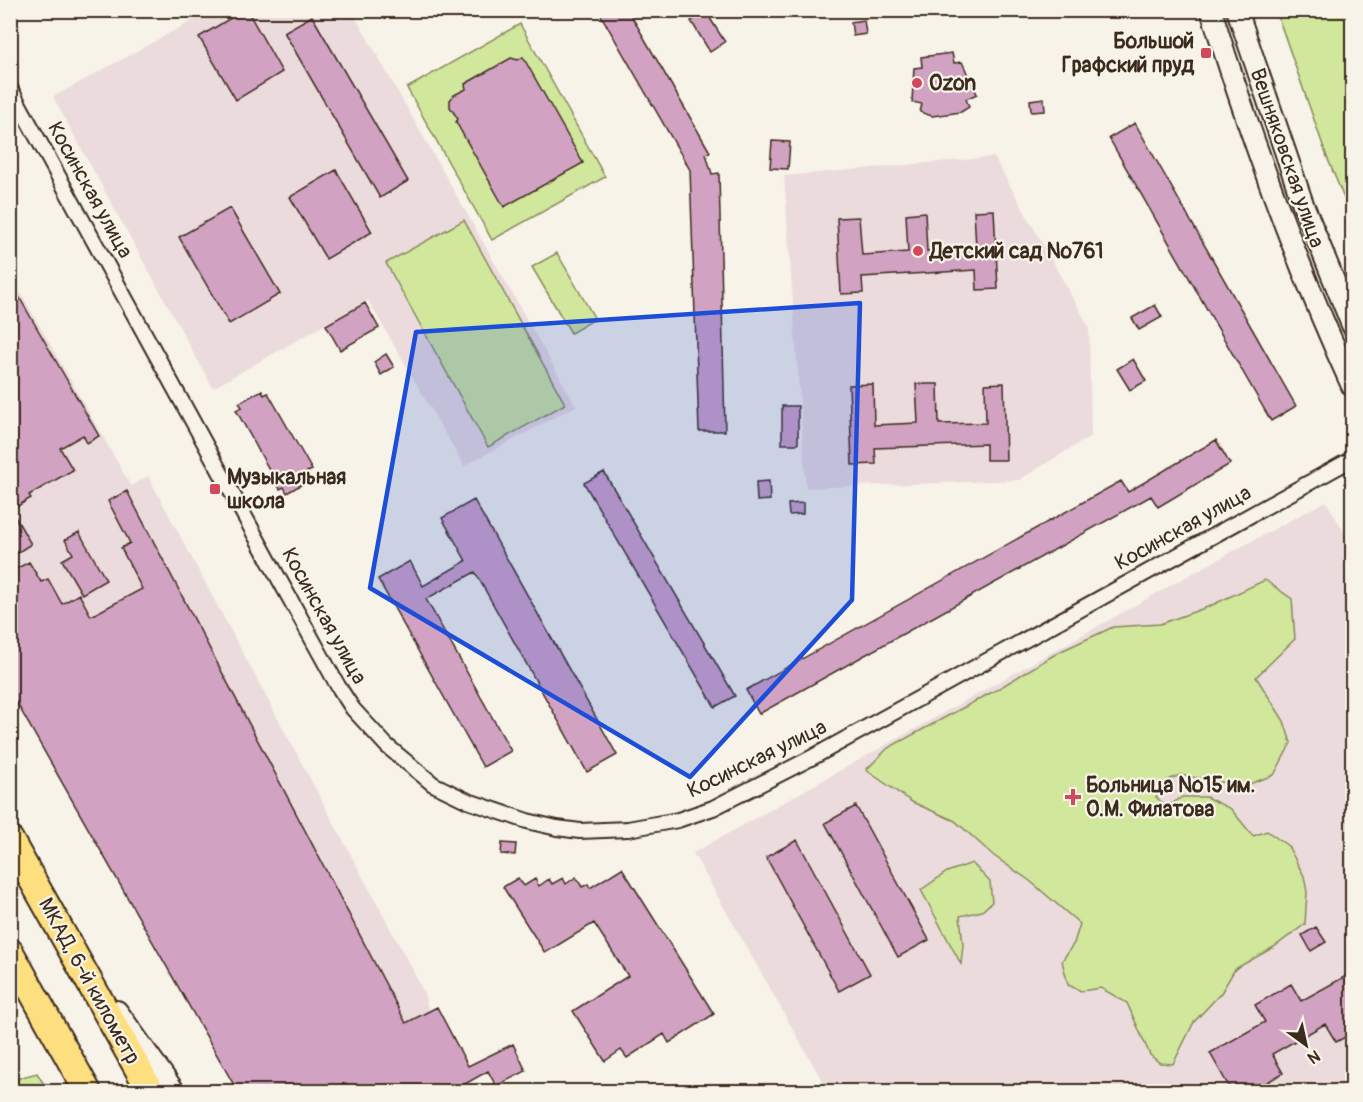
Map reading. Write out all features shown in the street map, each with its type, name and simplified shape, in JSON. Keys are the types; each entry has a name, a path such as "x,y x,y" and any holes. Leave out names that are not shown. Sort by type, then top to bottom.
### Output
{"highway":[{"name":"МКАД, 6-й километр","path":"10,840 151,1092"},
{"path":"10,952 88,1092"}],"main road":[{"name":"Вешняковская улица","path":"1210,10 1283,222 1347,366 1353,386"},
{"name":"Вешняковская улица","path":"1238,10 1303,204 1353,325"},
{"path":"68,943 175,1092"}],"street":[{"name":"Косинская улица","path":"10,88 284,589 353,709 387,747 433,784 478,805 533,823 580,831 628,829 678,820 713,808 813,757 1353,459"}],"highlighted area":[{"path":"860,303 852,600 690,777 370,588 416,332"}],"shaded area":[{"path":"210,11 352,11 576,406 464,466 368,300 213,388 53,97"},
{"path":"994,157 1089,327 1091,436 1019,480 806,488 784,176"},
{"path":"10,274 131,486 148,476 411,967 424,993 428,1008 471,1091 237,1091 11,691"},
{"name":"Больница №15 им. О.М. Филатова","path":"1326,501 1352,546 1352,1091 828,1091 693,853"}],"green space":[{"path":"1276,11 1352,11 1352,218 1327,157"},
{"path":"520,24 605,177 492,240 407,88"},
{"path":"464,220 565,404 488,447 386,263"},
{"path":"557,253 595,319 571,333 532,267"},
{"path":"1265,580 1292,599 1295,639 1256,677 1284,721 1291,743 1274,775 1244,786 1180,775 1168,780 1156,797 1167,807 1182,797 1206,797 1231,809 1253,836 1267,831 1288,846 1304,876 1307,892 1305,924 1274,947 1235,969 1221,993 1194,1022 1173,1064 1160,1063 1150,1055 1127,1003 1101,988 1081,991 1068,985 1062,961 1074,943 1080,924 1030,881 994,856 955,821 912,802 866,770 888,748 996,690 1059,652 1113,627 1160,624 1210,606"},
{"path":"972,863 990,882 992,902 982,911 960,916 963,945 961,964 921,890 947,872"},
{"path":"37,1073 48,1091 11,1091 19,1078"}],"building":[{"path":"247,10 282,72 236,100 199,37"},
{"path":"598,10 628,10 710,152 706,154 712,174 719,173 725,431 699,431 690,170"},
{"path":"706,12 725,42 710,52 691,21"},
{"path":"312,16 408,181 380,198 284,32"},
{"path":"864,20 866,34 853,36 851,22"},
{"path":"952,53 954,63 962,62 977,94 966,99 969,107 961,112 932,116 920,112 922,104 912,102 914,68 922,67 921,57"},
{"path":"523,57 583,163 504,207 456,122 458,119 450,107 450,100 454,95 466,89 465,84 511,58 518,60"},
{"path":"1044,98 1045,111 1031,112 1030,100"},
{"path":"1135,123 1296,406 1271,421 1109,138"},
{"path":"772,141 790,142 788,169 770,168"},
{"path":"336,170 372,232 326,259 290,197"},
{"path":"230,208 280,294 229,324 179,237"},
{"path":"994,210 998,289 977,290 976,270 862,277 863,293 841,294 837,218 859,217 862,255 908,252 906,214 925,212 927,251 976,248 974,211"},
{"path":"10,281 99,436 87,443 83,435 60,448 73,470 29,495 31,498 11,510 31,544 17,553 10,542"},
{"path":"365,303 379,328 340,350 326,325"},
{"path":"1155,305 1162,317 1139,330 1132,318"},
{"path":"386,354 394,367 381,375 374,362"},
{"path":"1133,359 1146,381 1130,390 1117,369"},
{"path":"1004,383 1006,460 986,460 986,444 875,448 876,464 852,465 849,385 873,384 874,425 918,423 916,384 938,384 939,424 986,423 985,384"},
{"path":"262,390 264,395 268,393 312,470 307,472 311,479 287,493 284,487 280,489 236,410 242,407 239,403"},
{"path":"782,406 798,406 798,444 782,444"},
{"path":"1216,440 1230,464 1158,507 1151,496 759,714 746,690 1121,481 1128,492"},
{"path":"604,472 735,696 715,707 584,483"},
{"path":"769,481 770,500 757,501 756,482"},
{"path":"127,491 406,1023 437,1007 468,1066 513,1044 526,1071 496,1086 488,1071 463,1085 466,1092 238,1092 10,691 10,572 29,562 41,582 48,579 62,604 79,594 91,616 142,589 121,548 130,543 108,501"},
{"path":"474,500 617,755 587,772 475,572 426,599 511,751 483,767 378,579 410,561 423,586 466,561 442,518"},
{"path":"803,503 803,514 789,515 788,504"},
{"path":"79,532 106,580 82,594 62,560 73,554 65,540"},
{"path":"856,806 929,940 898,957 825,823"},
{"path":"797,840 870,974 839,991 766,857"},
{"path":"502,843 516,844 515,855 501,854"},
{"path":"622,868 714,1014 669,1043 664,1034 627,1058 621,1050 605,1061 573,1011 628,976 594,923 545,953 503,887 518,878 524,886 535,879 539,886 549,879 552,884 563,878 566,884 576,877 582,887 588,884 590,888"},
{"path":"1316,927 1326,942 1311,951 1302,935"},
{"path":"1353,972 1353,1033 1336,1042 1325,1024 1272,1054 1283,1073 1250,1092 1232,1092 1210,1053 1265,1022 1255,1005 1291,984 1301,1001"}],"place":[{"name":"Большой Графский пруд","path":"1206,53"},
{"name":"Ozon","path":"917,83"},
{"name":"Детский сад №761","path":"918,251"},
{"name":"Музыкальная школа","path":"215,489"},
{"name":"Больница №15 им. О.М. Филатова","path":"1073,797"}]}
